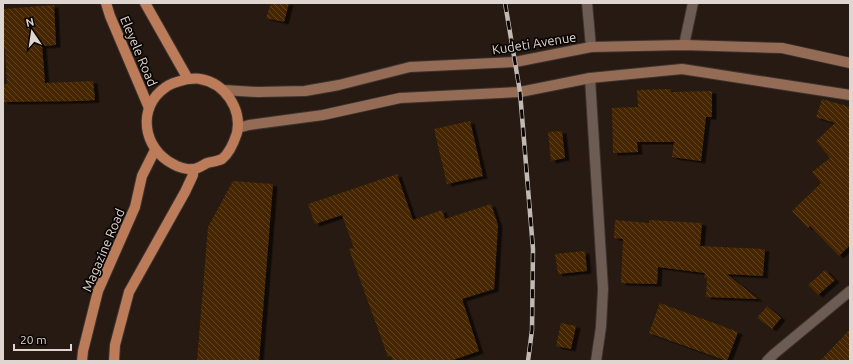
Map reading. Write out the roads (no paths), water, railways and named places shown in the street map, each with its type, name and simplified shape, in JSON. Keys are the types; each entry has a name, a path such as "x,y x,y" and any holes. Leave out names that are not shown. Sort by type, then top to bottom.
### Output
{"main road":[{"name":"Eleyele Road","path":"106,3 110,16 150,108"},
{"name":"Eleyele Road","path":"145,3 188,79"},
{"name":"Kudeti Avenue","path":"223,90 258,92 305,91 339,85 410,67 515,62 591,47 684,45 782,48 850,63"},
{"path":"238,128 249,125 323,115 400,98 520,92 590,78 682,69 850,95"},
{"path":"188,79 200,79 212,83 223,90 232,101 237,114 238,128 234,142 229,151 221,159 194,169 179,167 166,161 155,150 148,137 146,122 150,108 156,97 165,88 176,82 188,79"},
{"name":"Magazine Road","path":"82,361 83,351 98,291 135,206 142,176 155,150"},
{"path":"114,361 115,345 129,292 185,192 194,169"}],"street":[{"path":"587,3 591,47"},
{"path":"684,45 693,3"},
{"path":"590,78 603,289 601,327 596,361"},
{"path":"767,361 850,291"}],"railway":[{"path":"505,3 520,92 533,249 532,330 528,361"}]}
